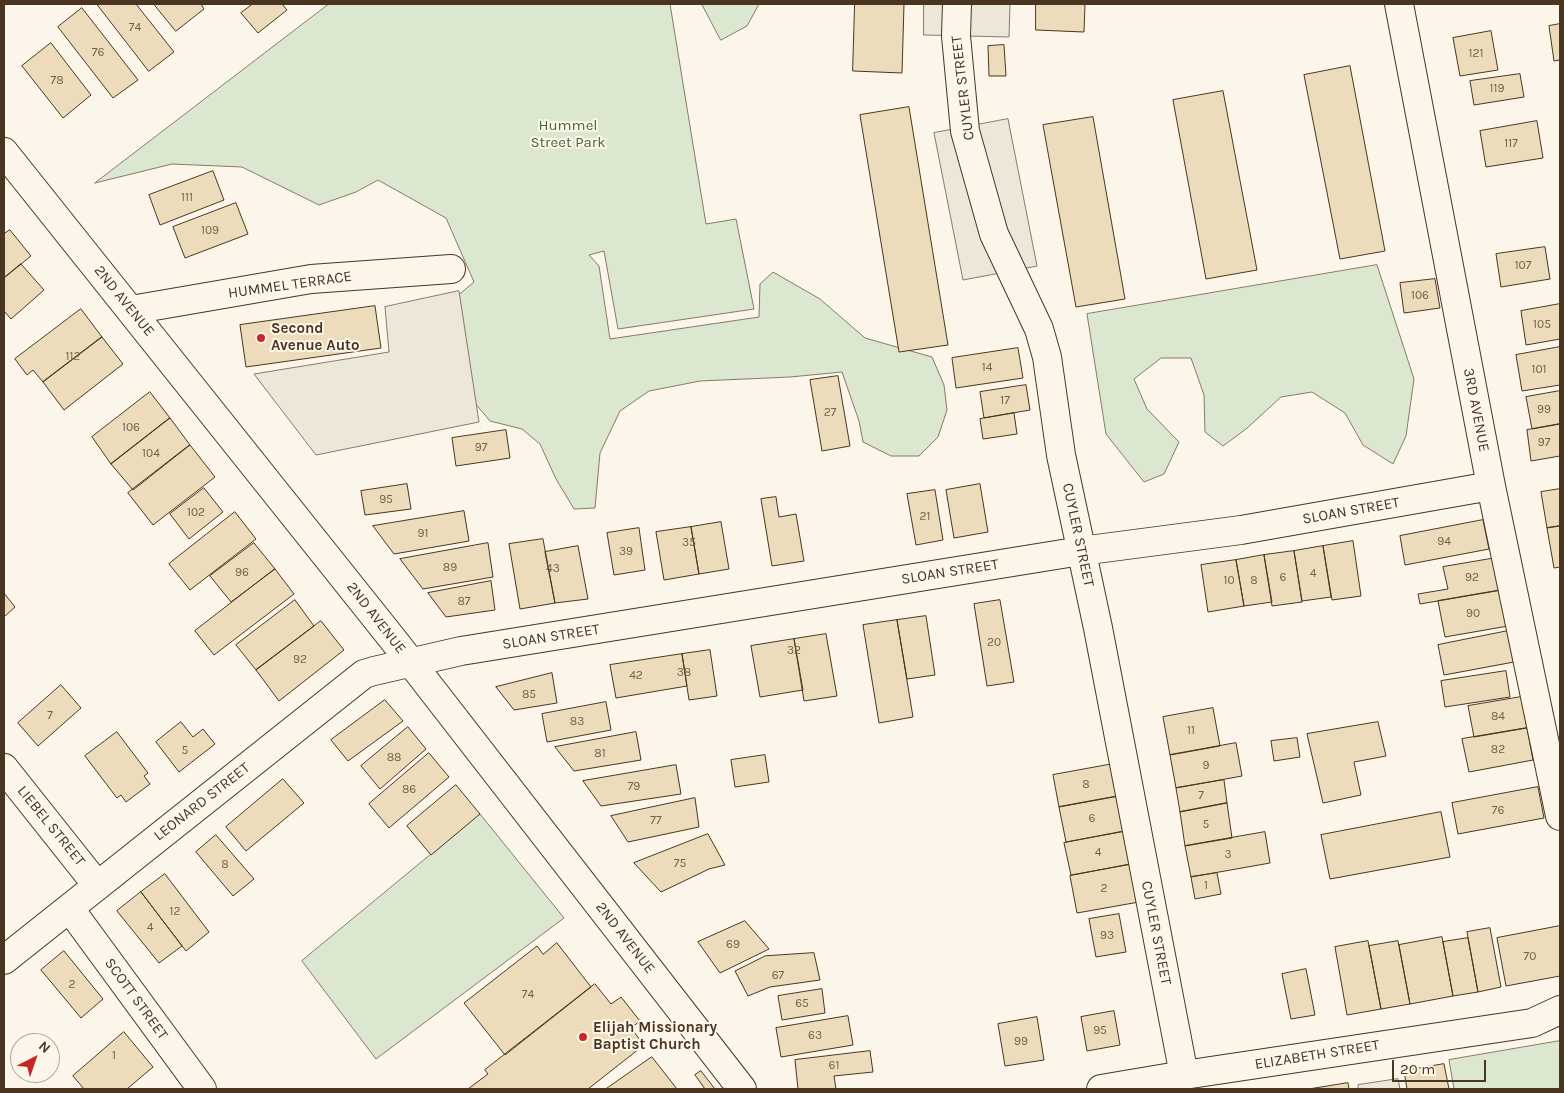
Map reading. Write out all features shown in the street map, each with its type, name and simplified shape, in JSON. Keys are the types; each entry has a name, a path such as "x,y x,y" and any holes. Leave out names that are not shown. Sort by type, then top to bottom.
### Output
{"street":[{"name":"CUYLER STREET","path":"957,4 956,36 965,131 994,234 1038,329 1047,357 1061,455 1098,628 1184,1075"},
{"name":"3RD AVENUE","path":"1399,4 1491,486 1560,816"},
{"name":"2ND AVENUE","path":"4,152 411,662 742,1089"},
{"name":"HUMMEL TERRACE","path":"131,310 311,279 450,269"},
{"name":"SLOAN STREET","path":"411,662 461,651 1081,551 1241,530 1491,486"},
{"name":"LEONARD STREET","path":"4,960 364,674 411,662"},
{"name":"LIEBEL STREET","path":"4,768 97,885"},
{"name":"SCOTT STREET","path":"70,909 202,1089"},
{"name":"ELIZABETH STREET","path":"1101,1089 1532,1023 1560,1010"}],"green space":[{"name":"Hummel Street Park","path":"329,4 670,4 706,224 736,219 754,309 618,329 604,251 589,255 599,266 610,339 759,317 760,284 773,272 820,299 865,338 932,357 944,385 947,410 938,437 919,456 891,456 863,442 859,421 842,372 790,377 700,381 649,391 620,411 600,453 595,508 574,509 556,479 540,444 522,429 490,421 453,377 443,308 474,282 446,218 378,180 356,192 319,205 242,167 172,164 95,183"},
{"path":"702,4 759,4 747,26 721,40"},
{"path":"1377,265 1414,379 1406,436 1393,464 1363,445 1345,413 1312,392 1281,397 1246,429 1223,446 1205,432 1204,395 1191,358 1161,358 1134,379 1147,409 1179,442 1164,474 1144,482 1106,434 1087,314"},
{"path":"480,814 564,918 376,1059 302,961"},
{"path":"1560,1041 1560,1089 1454,1089 1449,1060"}],"shaded area":[{"path":"924,4 1010,4 1009,37 924,35"},
{"path":"1008,119 1037,266 963,280 934,133"},
{"path":"459,291 479,422 316,455 254,374 389,352 385,307"},
{"path":"1398,1079 1400,1089 1358,1089 1358,1085"}],"building":[{"path":"97,4 136,4 174,52 149,71"},
{"path":"154,4 201,4 204,9 176,31"},
{"path":"253,4 282,4 287,10 258,33 241,13"},
{"path":"855,4 904,4 902,73 853,71"},
{"path":"1036,4 1085,4 1084,32 1036,30"},
{"path":"82,8 138,80 113,98 58,27"},
{"path":"1560,24 1560,60 1554,61 1549,26"},
{"path":"1491,31 1498,70 1460,76 1453,38"},
{"path":"51,43 91,95 63,118 22,66"},
{"path":"1004,45 1006,76 989,76 988,46"},
{"path":"1350,66 1385,251 1340,259 1304,75"},
{"path":"1520,74 1524,97 1474,105 1470,81"},
{"path":"1223,91 1257,270 1206,279 1173,100"},
{"path":"909,107 948,345 899,352 860,115"},
{"path":"1093,117 1125,299 1076,307 1043,125"},
{"path":"1537,121 1543,158 1486,167 1480,131"},
{"path":"213,171 224,200 160,225 149,195"},
{"path":"236,203 248,234 185,258 173,227"},
{"path":"10,230 31,256 4,278 4,234"},
{"path":"1545,247 1550,279 1501,287 1496,254"},
{"path":"21,264 44,290 11,319 4,311 4,278"},
{"path":"1435,279 1440,308 1404,313 1400,283"},
{"path":"1560,304 1560,339 1526,345 1521,311"},
{"path":"375,306 381,348 246,367 240,325"},
{"path":"81,309 102,337 43,382 33,370 27,375 15,359"},
{"path":"102,337 123,364 64,410 43,382"},
{"path":"1560,347 1560,385 1522,391 1516,355"},
{"path":"1018,348 1023,378 956,388 952,358"},
{"path":"838,376 850,446 822,451 810,380"},
{"path":"1026,385 1030,410 984,418 980,392"},
{"path":"1560,391 1560,424 1532,429 1526,397"},
{"path":"150,392 170,418 111,464 92,437"},
{"path":"1014,413 1017,434 983,439 980,419"},
{"path":"170,418 190,445 133,490 111,464"},
{"path":"1560,424 1560,456 1531,461 1527,430"},
{"path":"506,430 510,458 456,466 452,438"},
{"path":"190,445 215,477 153,525 128,493"},
{"path":"407,484 411,509 365,515 361,491"},
{"path":"980,484 988,532 954,538 946,490"},
{"path":"204,488 223,512 189,539 170,514"},
{"path":"1560,489 1560,526 1547,528 1541,492"},
{"path":"935,490 943,540 916,545 907,494"},
{"path":"776,497 779,517 796,514 804,561 772,566 761,499"},
{"path":"464,511 469,541 394,554 373,526"},
{"path":"235,512 256,539 190,590 169,564"},
{"path":"1483,520 1489,549 1405,565 1400,536"},
{"path":"721,522 729,569 699,574 691,527"},
{"path":"1560,526 1560,567 1554,568 1547,528"},
{"path":"691,527 699,574 664,580 656,532"},
{"path":"639,528 645,570 614,575 607,533"},
{"path":"543,539 555,603 520,609 509,544"},
{"path":"1353,541 1361,596 1332,600 1323,546"},
{"path":"254,543 275,569 231,602 210,576"},
{"path":"488,543 493,577 423,589 400,559"},
{"path":"578,546 588,599 555,603 545,552"},
{"path":"1323,546 1331,597 1302,601 1294,551"},
{"path":"1294,551 1302,602 1272,606 1264,555"},
{"path":"1264,555 1272,602 1244,606 1236,560"},
{"path":"1496,558 1502,590 1420,604 1418,594 1448,589 1443,567"},
{"path":"1236,560 1244,606 1208,612 1201,565"},
{"path":"275,569 294,594 214,655 195,631"},
{"path":"491,581 495,610 446,617 428,593"},
{"path":"1502,590 1508,626 1445,637 1438,601"},
{"path":"4,593 15,607 4,617"},
{"path":"295,600 314,626 256,670 236,645"},
{"path":"1000,600 1014,682 987,686 974,604"},
{"path":"926,616 935,675 907,679 897,620"},
{"path":"897,620 913,717 879,723 863,625"},
{"path":"321,621 344,650 279,701 256,670"},
{"path":"1508,631 1514,662 1444,675 1438,645"},
{"path":"826,634 837,696 804,701 794,639"},
{"path":"794,639 803,690 760,697 751,646"},
{"path":"710,650 717,696 689,700 682,654"},
{"path":"682,654 687,686 616,698 610,665"},
{"path":"1506,671 1510,697 1445,707 1441,681"},
{"path":"552,673 557,703 514,710 496,687"},
{"path":"61,685 81,708 38,746 18,723"},
{"path":"1521,697 1527,728 1474,737 1468,706"},
{"path":"385,700 403,721 348,761 331,740"},
{"path":"606,702 611,730 547,742 542,714"},
{"path":"1213,708 1220,746 1170,755 1163,717"},
{"path":"181,722 193,737 203,729 215,744 179,772 156,742"},
{"path":"1378,722 1386,756 1354,762 1361,795 1323,803 1307,734"},
{"path":"408,727 426,749 380,789 361,766"},
{"path":"1527,728 1533,760 1469,772 1462,739"},
{"path":"117,732 148,773 144,776 150,784 126,802 121,795 117,798 85,756"},
{"path":"636,732 641,760 574,771 555,747"},
{"path":"1297,738 1300,757 1274,761 1271,741"},
{"path":"1236,743 1242,776 1176,788 1170,755"},
{"path":"429,753 449,777 389,828 369,804"},
{"path":"765,755 769,782 735,787 731,760"},
{"path":"1113,764 1119,796 1059,807 1053,775"},
{"path":"676,765 681,794 601,806 583,781"},
{"path":"283,779 304,803 246,851 226,827"},
{"path":"1224,780 1227,803 1180,812 1176,788"},
{"path":"456,785 480,814 431,855 407,826"},
{"path":"1538,787 1544,818 1458,834 1452,803"},
{"path":"1119,796 1126,831 1066,842 1059,807"},
{"path":"695,798 699,827 628,842 611,816"},
{"path":"1227,803 1232,838 1185,846 1180,812"},
{"path":"1441,812 1450,857 1330,879 1321,835"},
{"path":"1126,831 1132,864 1071,875 1064,843"},
{"path":"1265,832 1270,863 1191,877 1185,846"},
{"path":"708,834 725,865 709,869 661,892 634,863"},
{"path":"216,835 254,879 233,896 196,852"},
{"path":"1132,864 1139,902 1077,913 1070,876"},
{"path":"1217,873 1221,894 1195,899 1191,877"},
{"path":"165,874 209,932 186,951 141,892"},
{"path":"141,892 182,946 159,963 117,911"},
{"path":"1119,914 1126,952 1096,957 1089,919"},
{"path":"745,921 769,949 720,973 698,942"},
{"path":"1560,926 1560,976 1506,986 1497,938"},
{"path":"1490,928 1501,987 1478,992 1467,932"},
{"path":"1442,937 1453,996 1410,1004 1399,945"},
{"path":"1468,938 1478,992 1453,996 1443,942"},
{"path":"1368,941 1381,1009 1347,1015 1335,947"},
{"path":"1398,941 1410,1004 1381,1009 1369,946"},
{"path":"557,943 591,987 505,1055 464,1003 537,946 543,954"},
{"path":"64,951 103,999 81,1018 41,970"},
{"path":"814,953 820,980 770,987 748,996 735,971 765,956"},
{"path":"1306,969 1315,1015 1291,1019 1282,974"},
{"name":"Elijah Missionary Baptist Church","path":"595,984 611,1004 621,997 640,1021 631,1028 644,1045 588,1089 468,1089 488,1074 485,1070"},
{"path":"822,989 825,1013 782,1020 778,996"},
{"path":"1114,1011 1120,1045 1087,1051 1081,1017"},
{"path":"848,1016 853,1045 781,1057 776,1028"},
{"path":"1037,1017 1044,1060 1005,1066 998,1024"},
{"path":"124,1032 153,1067 127,1089 84,1089 73,1076"},
{"path":"870,1051 873,1072 834,1076 836,1089 798,1089 795,1060"},
{"path":"652,1057 677,1089 606,1089"},
{"path":"1444,1064 1449,1089 1407,1089 1404,1071"},
{"path":"701,1071 715,1089 705,1089 695,1075"},
{"path":"1348,1083 1349,1089 1309,1089"}],"place":[{"name":"Second Avenue Auto","path":"261,338"},
{"name":"Elijah Missionary Baptist Church","path":"583,1037"}]}
